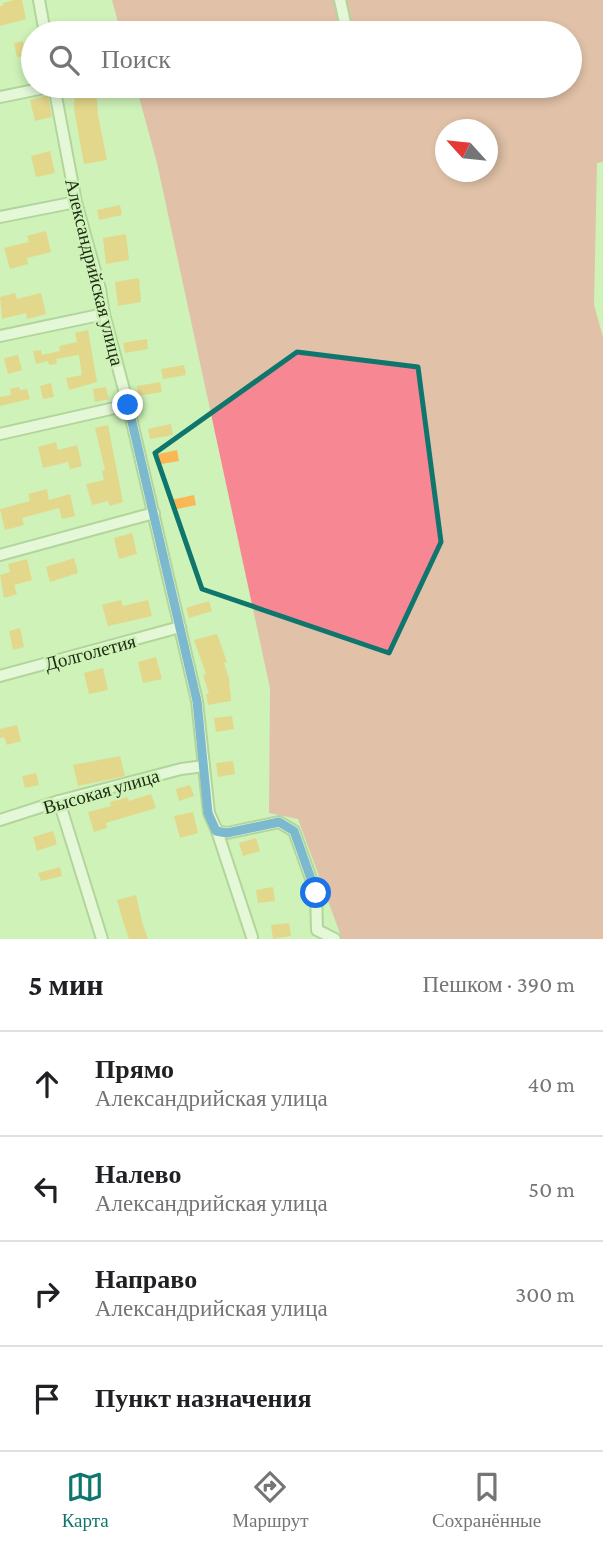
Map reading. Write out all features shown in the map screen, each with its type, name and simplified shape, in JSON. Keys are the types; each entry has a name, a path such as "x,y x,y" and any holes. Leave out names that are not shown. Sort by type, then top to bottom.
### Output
{"street":[{"path":"39,0 43,21"},
{"path":"340,0 345,21"},
{"path":"0,97 21,93"},
{"name":"Александрийская улица","path":"56,98 76,202 100,289 197,701 208,813 252,937"},
{"path":"0,216 76,202"},
{"path":"0,337 104,314"},
{"path":"0,435 128,405"},
{"path":"0,555 154,513"},
{"name":"Долголетия","path":"0,676 180,627"},
{"name":"Высокая улица","path":"0,820 181,769 204,766"},
{"path":"59,802 102,939"},
{"path":"216,831 227,833 279,822 294,831 316,893 317,930 335,939"}],"highlighted area":[{"path":"297,352 418,367 441,542 389,653 202,589 155,453"}],"shaded area":[{"path":"112,0 603,0 603,162 597,163 594,305 603,337 603,939 342,939 298,819 269,813 270,688 157,163 139,98 582,98 582,21 118,21"}],"building":[{"path":"14,0 22,0 26,19 0,26 0,6"},
{"path":"21,41 21,57 17,57 14,43"},
{"path":"49,98 52,117 35,121 30,100"},
{"path":"74,98 97,98 107,160 84,164"},
{"path":"50,151 55,173 36,177 31,156"},
{"path":"120,205 122,215 99,220 97,210"},
{"path":"46,231 51,252 27,258 28,264 10,269 4,248 29,242 27,236"},
{"path":"126,234 129,260 106,264 103,238"},
{"path":"139,278 141,302 118,306 115,282"},
{"path":"15,293 17,299 41,293 46,314 27,319 26,313 2,319 0,297"},
{"path":"88,330 97,382 69,390 66,378 82,375 79,355 56,359 57,364 49,365 48,361 36,364 33,351 41,350 42,355 60,351 59,346 77,342 75,333"},
{"path":"147,339 148,349 125,353 123,343"},
{"path":"18,355 22,370 8,374 4,358"},
{"path":"184,365 186,375 163,379 161,369"},
{"path":"160,382 162,392 138,396 137,386"},
{"path":"51,383 54,397 43,399 40,386"},
{"path":"19,387 20,390 27,389 30,399 0,406 0,397 11,395 10,389"},
{"path":"106,387 109,399 95,402 93,389"},
{"path":"171,424 173,435 150,439 148,429"},
{"path":"108,425 123,502 110,506 108,501 92,505 86,484 104,480 102,471 105,470 95,428"},
{"path":"56,442 58,450 77,445 82,466 70,469 68,462 43,468 38,447"},
{"path":"177,450 179,461 156,465 154,455"},
{"path":"47,489 49,500 70,494 75,516 62,519 59,508 22,518 24,525 5,530 0,509 30,501 28,494"},
{"path":"194,495 196,505 173,510 171,500"},
{"path":"132,533 137,554 119,559 114,538"},
{"path":"74,558 78,573 50,582 46,567"},
{"path":"27,559 32,580 14,585 17,594 4,598 0,575 10,572 8,564"},
{"path":"121,600 123,606 148,600 152,616 108,626 102,605"},
{"path":"209,601 212,611 189,618 186,608"},
{"path":"20,628 24,647 13,650 9,631"},
{"path":"217,634 227,662 224,663 229,678 231,701 208,705 206,694 209,694 203,675 206,674 194,640"},
{"path":"156,657 162,679 143,683 138,662"},
{"path":"103,668 108,690 89,694 84,673"},
{"path":"232,716 234,729 216,732 214,718"},
{"path":"17,725 21,741 7,745 4,737 0,738 0,729"},
{"path":"120,756 125,776 78,786 73,765"},
{"path":"233,761 235,774 218,777 216,763"},
{"path":"36,773 39,785 25,788 22,776"},
{"path":"190,785 194,796 179,801 176,789"},
{"path":"151,794 156,808 106,823 107,828 94,832 88,812 111,806 110,802 127,797 129,801"},
{"path":"193,812 198,833 180,838 174,816"},
{"path":"53,831 57,844 37,851 33,837"},
{"path":"256,838 260,851 243,856 239,843"},
{"path":"60,867 62,876 41,881 38,873"},
{"path":"273,887 275,901 258,903 256,890"},
{"path":"136,895 148,939 129,939 117,900"},
{"path":"289,923 291,936 273,939 271,925"}],"route":[{"path":"128,405 197,701 208,813 216,831 227,833 279,822 294,831 316,893"}]}
